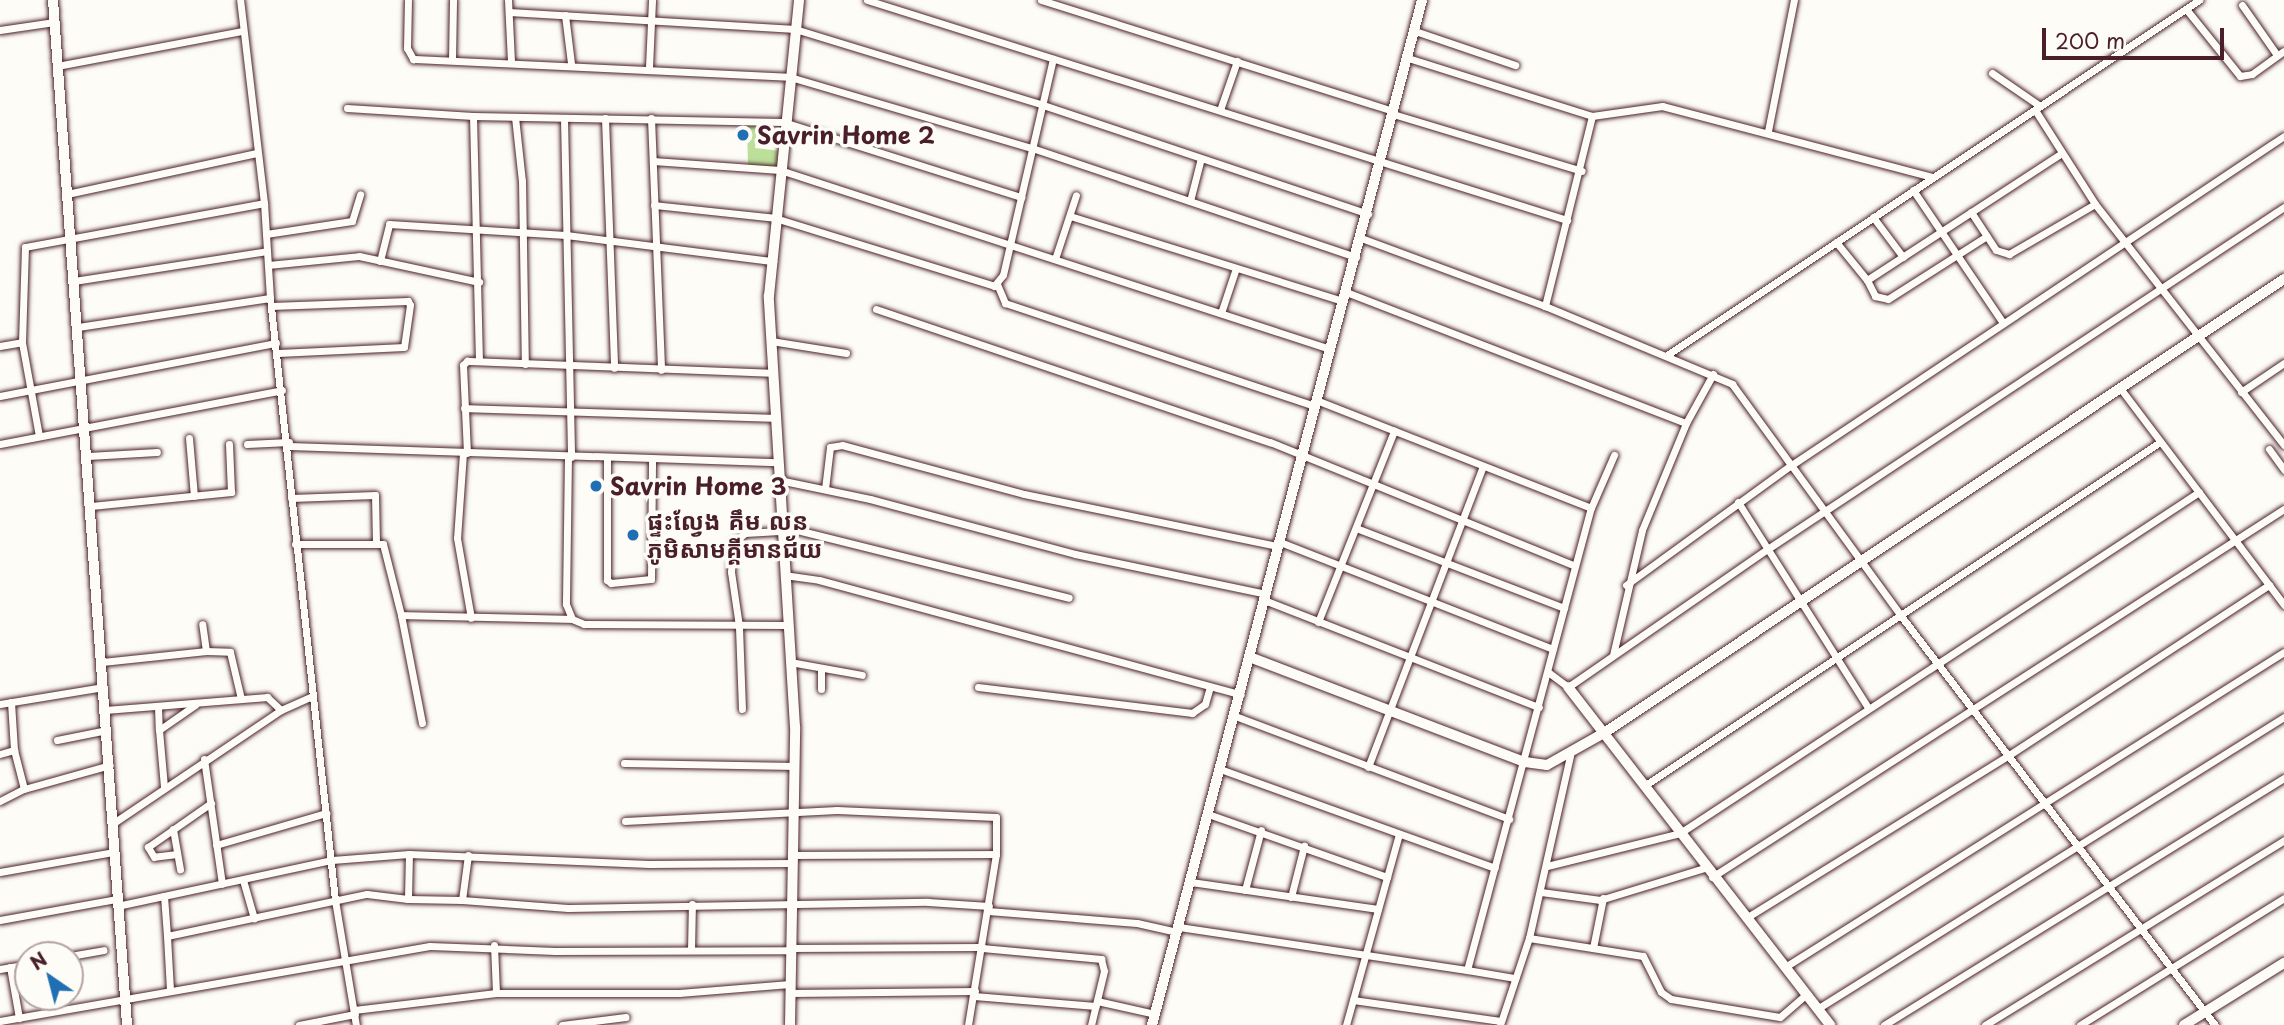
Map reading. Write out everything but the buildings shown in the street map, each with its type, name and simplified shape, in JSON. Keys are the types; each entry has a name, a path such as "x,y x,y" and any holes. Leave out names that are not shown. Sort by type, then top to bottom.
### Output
{"street":[{"path":"53,0 86,425 127,1025"},
{"path":"240,0 264,203 271,302 289,444 295,544 335,900 356,1025"},
{"path":"408,0 410,56 649,67 790,77 1032,148 1356,257"},
{"path":"453,0 453,59"},
{"path":"508,0 511,61"},
{"path":"649,67 652,0"},
{"path":"790,1025 795,766 771,341 775,218 783,122 799,0"},
{"path":"867,0 1567,220"},
{"path":"1041,0 1582,171"},
{"path":"1152,1025 1252,658 1315,403 1382,163 1422,0"},
{"path":"1768,131 1794,0"},
{"path":"1667,355 2199,0"},
{"path":"2186,9 2239,76 2252,74 2281,53 2242,5"},
{"path":"509,12 795,29 1043,105 1368,214"},
{"path":"565,15 571,64"},
{"path":"0,30 54,22"},
{"path":"57,66 243,31"},
{"path":"1415,31 1516,65"},
{"path":"1408,58 1592,116 1662,107 1768,131 1933,177"},
{"path":"1052,59 1010,244 997,284 1005,303 1315,403 1591,508"},
{"path":"1220,110 1237,61"},
{"path":"1992,73 2038,108 2060,154 2095,204 2165,288 2198,337 2282,440"},
{"path":"347,108 473,116 783,122 1021,197"},
{"path":"473,116 478,231 479,361"},
{"path":"1545,306 1582,171 1592,116"},
{"path":"515,117 523,233 525,364"},
{"path":"564,118 569,457 566,604 572,619"},
{"path":"605,118 612,240 614,368"},
{"path":"651,118 661,370"},
{"path":"1626,585 1790,466 2284,136"},
{"path":"67,194 257,153"},
{"path":"1867,280 2060,154"},
{"path":"1190,201 1201,158"},
{"path":"653,161 780,170 1330,349"},
{"path":"1913,190 2003,323"},
{"path":"266,234 352,221 360,194"},
{"path":"1055,259 1076,195"},
{"path":"39,436 22,342 25,247 264,203"},
{"path":"1971,212 1996,250 2009,254 2095,204"},
{"path":"654,205 775,218 985,285 997,284"},
{"path":"1568,687 1769,548 2284,207"},
{"path":"1070,216 1236,268 1344,297 1686,423"},
{"path":"1873,217 1903,257"},
{"path":"380,261 389,224 566,235 773,261"},
{"path":"1836,242 1867,280 1875,296 1888,299 1987,236"},
{"path":"1361,238 1545,306 1732,384 1861,563 2047,803 2140,931 2173,968 2215,1025"},
{"path":"74,281 267,251"},
{"path":"268,265 359,256 479,282"},
{"path":"1221,313 1236,268"},
{"path":"1252,658 1525,762 1547,765 1570,756 2284,279"},
{"path":"78,327 271,302 408,301 410,305 404,347 278,353"},
{"path":"876,309 1302,455 1372,486 1464,519 1575,566"},
{"path":"771,341 846,353"},
{"path":"0,346 22,342"},
{"path":"0,396 82,378 276,343"},
{"path":"471,618 457,538 465,453 463,365 479,361 567,367 773,373"},
{"path":"2241,392 2284,363"},
{"path":"1614,655 1626,585 1642,530 1686,423 1713,374"},
{"path":"2120,388 2284,605"},
{"path":"0,444 86,425 282,390"},
{"path":"464,408 775,418"},
{"path":"1318,622 1394,431"},
{"path":"189,438 194,496"},
{"path":"1644,786 2160,442"},
{"path":"91,506 232,492 229,443"},
{"path":"247,444 370,445 465,453 652,461 777,461"},
{"path":"825,489 830,447 842,445 1024,494 1279,544 1553,649"},
{"path":"2269,449 2284,470"},
{"path":"88,456 157,452"},
{"path":"1467,970 1591,508 1614,455"},
{"path":"607,459 607,580 611,583 651,579 652,461"},
{"path":"1368,767 1483,466"},
{"path":"778,480 825,489 1075,554 1265,597 1318,622 1539,708"},
{"path":"1547,866 1680,833 2199,492"},
{"path":"291,498 375,495 376,542"},
{"path":"1738,502 1868,708"},
{"path":"1541,892 1604,898 1710,872 2284,509"},
{"path":"742,709 739,626 731,572 733,543 746,533 781,528 838,538 1069,598"},
{"path":"1356,528 1564,608"},
{"path":"295,544 376,542 387,549 422,723"},
{"path":"784,575 819,580 1241,695"},
{"path":"1746,918 2009,755 2269,585"},
{"path":"401,615 572,619 584,624 788,625"},
{"path":"202,624 206,651"},
{"path":"102,662 206,651 230,652 241,699"},
{"path":"1785,967 2284,652"},
{"path":"790,662 862,675"},
{"path":"821,668 821,689"},
{"path":"1548,672 1568,687 1830,1025"},
{"path":"0,704 104,687"},
{"path":"978,687 1192,713 1205,704 1210,687"},
{"path":"112,824 204,759 281,710 312,696"},
{"path":"106,710 195,705 267,697 281,710"},
{"path":"11,702 14,750 24,789"},
{"path":"159,730 195,705"},
{"path":"158,707 164,787"},
{"path":"1235,716 1509,819"},
{"path":"1817,1009 2284,717"},
{"path":"57,740 107,730"},
{"path":"0,754 14,750"},
{"path":"1353,1000 1501,1023 1541,892 1570,756"},
{"path":"204,759 222,884"},
{"path":"624,762 795,766"},
{"path":"0,801 24,789 110,765"},
{"path":"1220,769 1495,868"},
{"path":"1884,1025 2110,889 2284,778"},
{"path":"177,853 154,857 148,851 211,803"},
{"path":"625,821 794,812 969,812 996,817 996,854 989,909 968,1025"},
{"path":"216,845 326,813"},
{"path":"1209,814 1261,830 1387,877"},
{"path":"173,830 180,869"},
{"path":"1245,890 1261,830"},
{"path":"1346,1025 1398,834"},
{"path":"1985,1025 2284,840"},
{"path":"1291,897 1304,846"},
{"path":"0,872 114,852"},
{"path":"0,920 164,896 332,860 409,854 649,864 996,854"},
{"path":"408,899 409,854"},
{"path":"462,900 468,855"},
{"path":"243,880 254,918"},
{"path":"1191,882 1378,909"},
{"path":"167,936 335,900 378,894 408,899 568,908 956,902 989,909 1137,923 1515,978"},
{"path":"164,896 170,990"},
{"path":"1593,948 1604,898"},
{"path":"2080,1025 2284,898"},
{"path":"691,950 692,904"},
{"path":"1529,938 1643,956 1661,992 1671,999 1780,1017 1806,994"},
{"path":"0,1021 346,957 430,946 494,946 555,951 982,947 1097,957 1105,966 1091,1025"},
{"path":"494,946 496,993"},
{"path":"84,953 103,950"},
{"path":"2184,1025 2284,963"},
{"path":"0,969 14,966"},
{"path":"10,967 19,1018"},
{"path":"299,1025 354,1012 496,993 691,993 790,988 975,994 1096,1004 1155,1014"},
{"path":"562,1025 626,1017"}],"green space":[{"path":"747,125 757,125 755,148 780,151 780,170 748,166"}],"place":[{"name":"Savrin Home 2","path":"743,135"},
{"name":"Savrin Home 3","path":"596,486"},
{"name":"ផ្ទះល្វែង គឹម លន ភូមិសាមគ្គីមានជ័យ","path":"633,535"}]}
